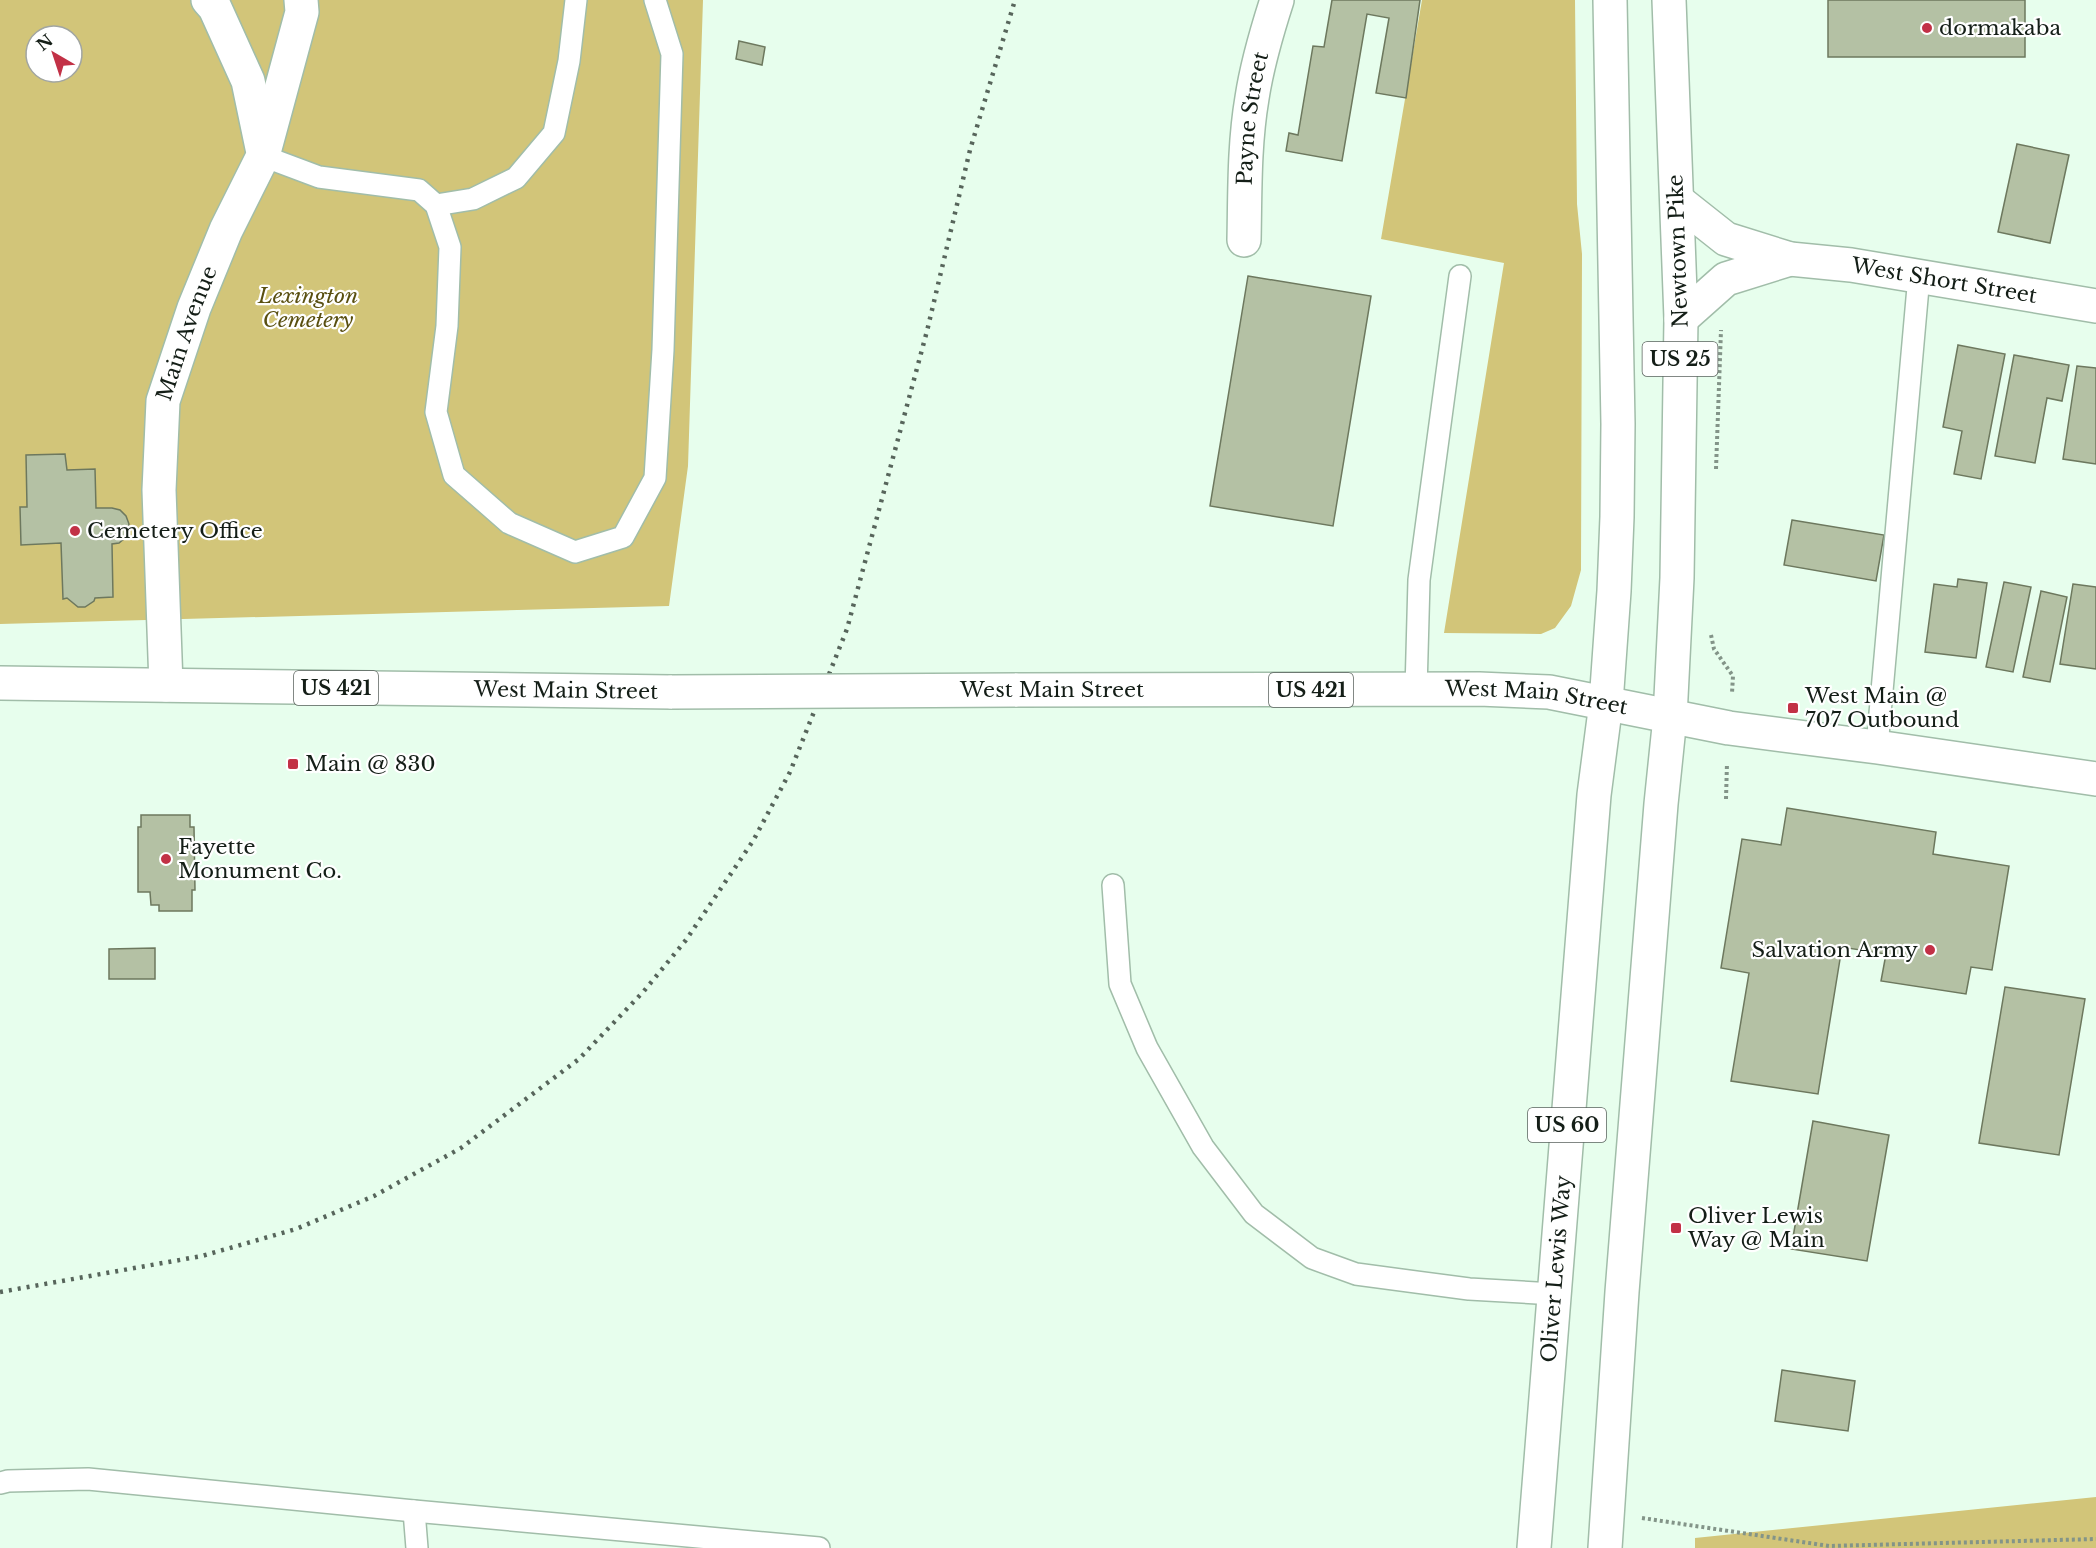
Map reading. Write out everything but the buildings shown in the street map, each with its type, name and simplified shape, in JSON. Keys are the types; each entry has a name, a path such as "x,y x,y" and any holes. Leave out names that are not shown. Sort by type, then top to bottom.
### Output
{"main road":[{"path":"208,0 215,8 248,81 263,156"},
{"name":"Main Avenue","path":"166,685 159,490 163,401 194,308 226,230 263,156 302,12 301,0"},
{"name":"Payne Street","path":"1244,240 1247,143 1252,97 1277,0"},
{"name":"US 25","path":"1606,703 1614,591 1618,424 1610,0"},
{"name":"Newtown Pike","path":"1669,0 1681,319 1677,578 1670,717"},
{"name":"West Short Street","path":"1678,201 1726,239 1790,259 1851,265 2096,306"},
{"name":"West Short Street","path":"1681,319 1726,279 1790,259"},
{"name":"West Main Street","path":"0,683 672,692 1479,689 1548,692 1729,728 2096,779"},
{"name":"Oliver Lewis Way","path":"1533,1548 1593,806 1606,703"},
{"name":"US 60","path":"1605,1548 1623,1280 1670,717"}],"lane":[{"path":"436,205 473,199 516,178 554,133 570,61 576,0"},
{"path":"263,156 319,177 419,190 436,205 450,247 447,326 436,412 454,475 509,523 575,552 623,537 655,478 663,350 672,54 655,0"},
{"path":"1416,690 1419,580 1460,276"},
{"path":"1877,747 1919,276"},
{"path":"1113,885 1120,984 1147,1048 1203,1147 1254,1214 1312,1258 1356,1274 1469,1289 1554,1294"},
{"path":"0,1483 88,1479 819,1548"},
{"path":"414,1511 417,1548"}],"path":[{"path":"1716,476 1721,329"},
{"path":"1710,631 1713,649 1733,676"},
{"path":"1638,1517 1831,1547 2096,1539"}],"green space":[{"name":"Lexington Cemetery","path":"0,0 703,0 688,466 669,606 0,624"},
{"path":"1422,0 1575,0 1577,204 1582,254 1581,570 1571,606 1555,628 1541,634 1444,633 1504,263 1381,239"},
{"path":"2096,1497 2096,1548 1695,1548 1695,1538"}],"railway":[{"path":"0,1292 202,1256 296,1229 374,1196 461,1148 579,1059 644,991 686,940 753,841 790,772 847,629 927,331 970,150 1015,0"}],"place":[{"name":"dormakaba","path":"1927,28"},
{"name":"Cemetery Office","path":"75,531"},
{"name":"West Main @ 707 Outbound","path":"1793,708"},
{"name":"Main @ 830","path":"293,764"},
{"name":"Fayette Monument Co.","path":"166,859"},
{"name":"Salvation Army","path":"1930,950"},
{"name":"Oliver Lewis Way @ Main","path":"1676,1228"}]}
